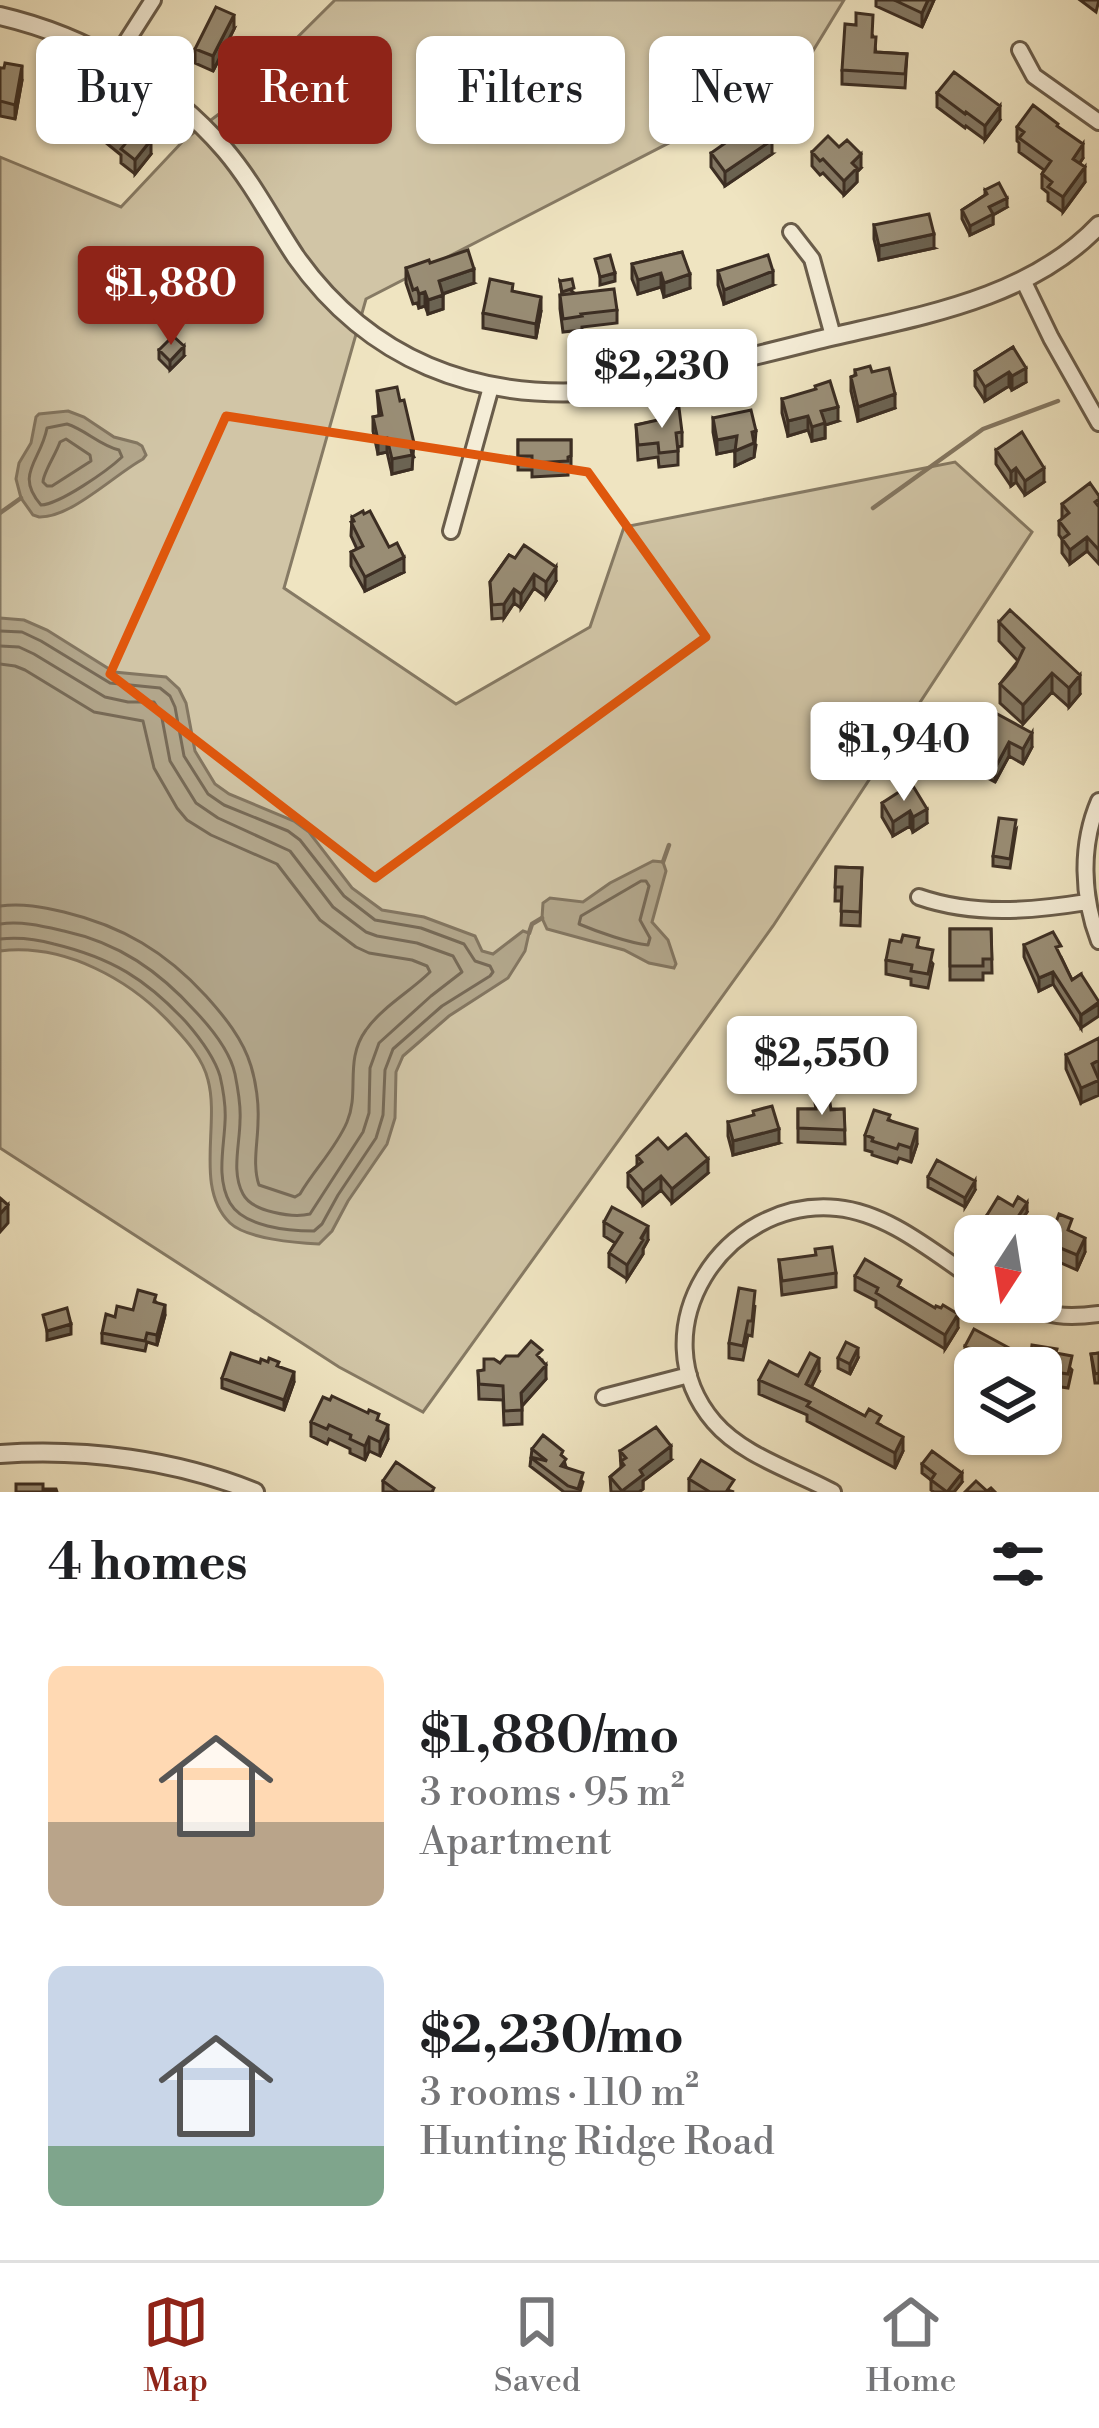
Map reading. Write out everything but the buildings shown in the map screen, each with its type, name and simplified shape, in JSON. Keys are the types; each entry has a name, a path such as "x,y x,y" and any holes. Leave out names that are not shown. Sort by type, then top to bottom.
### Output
{"street":[{"path":"130,36 153,0"},
{"path":"0,16 60,36"},
{"path":"1020,50 1034,76 1099,122"},
{"path":"194,121 217,142 265,204 309,273 356,322 417,362 491,387 548,393 599,391 974,300 1023,280 1099,225"},
{"path":"791,232 812,259 833,336"},
{"path":"1023,280 1099,423"},
{"path":"451,531 491,387"},
{"path":"1099,801 1085,866 1087,902 1099,940"},
{"path":"919,897 966,909 1087,902"},
{"path":"833,1492 733,1440 694,1394 686,1328 701,1283 732,1240 752,1227 778,1215 830,1207 854,1210 902,1232 954,1266"},
{"path":"1062,1317 1099,1314"},
{"path":"604,1397 689,1375"},
{"path":"0,1454 119,1457 226,1480 256,1492"}],"highlighted area":[{"path":"226,416 588,472 706,637 375,878 110,674"}],"shaded area":[{"path":"335,0 844,0 814,49 814,36 649,36 649,144 667,144 366,299 284,588 456,704 590,627 624,527 955,462 1032,532 773,926 423,1412 339,1367 0,1148 0,157 121,207 180,144 194,144 194,133 218,115 218,144 392,144 392,36 299,36"}],"water":[{"path":"68,411 114,437 137,443 146,455 65,511 39,517 21,498 16,479 19,463 31,443 36,417"},
{"path":"0,618 24,620 47,630 114,672 166,677 186,703 195,751 215,784 309,832 352,888 382,910 424,917 475,936 482,951 493,954 523,931 529,933 525,951 508,978 449,1016 403,1056 396,1072 395,1118 387,1144 319,1244 248,1233 230,1223 219,1209 210,1174 211,1097 206,1072 189,1044 156,1009 117,980 72,959 24,950 0,951"},
{"path":"653,861 663,862 666,871 652,922 668,940 674,968 547,929 543,903 550,898 583,902"}],"waterway":[{"path":"873,508 983,429 1058,401"},
{"path":"0,513 21,498"},
{"path":"663,862 669,845"},
{"path":"529,933 532,924 542,918"}]}
